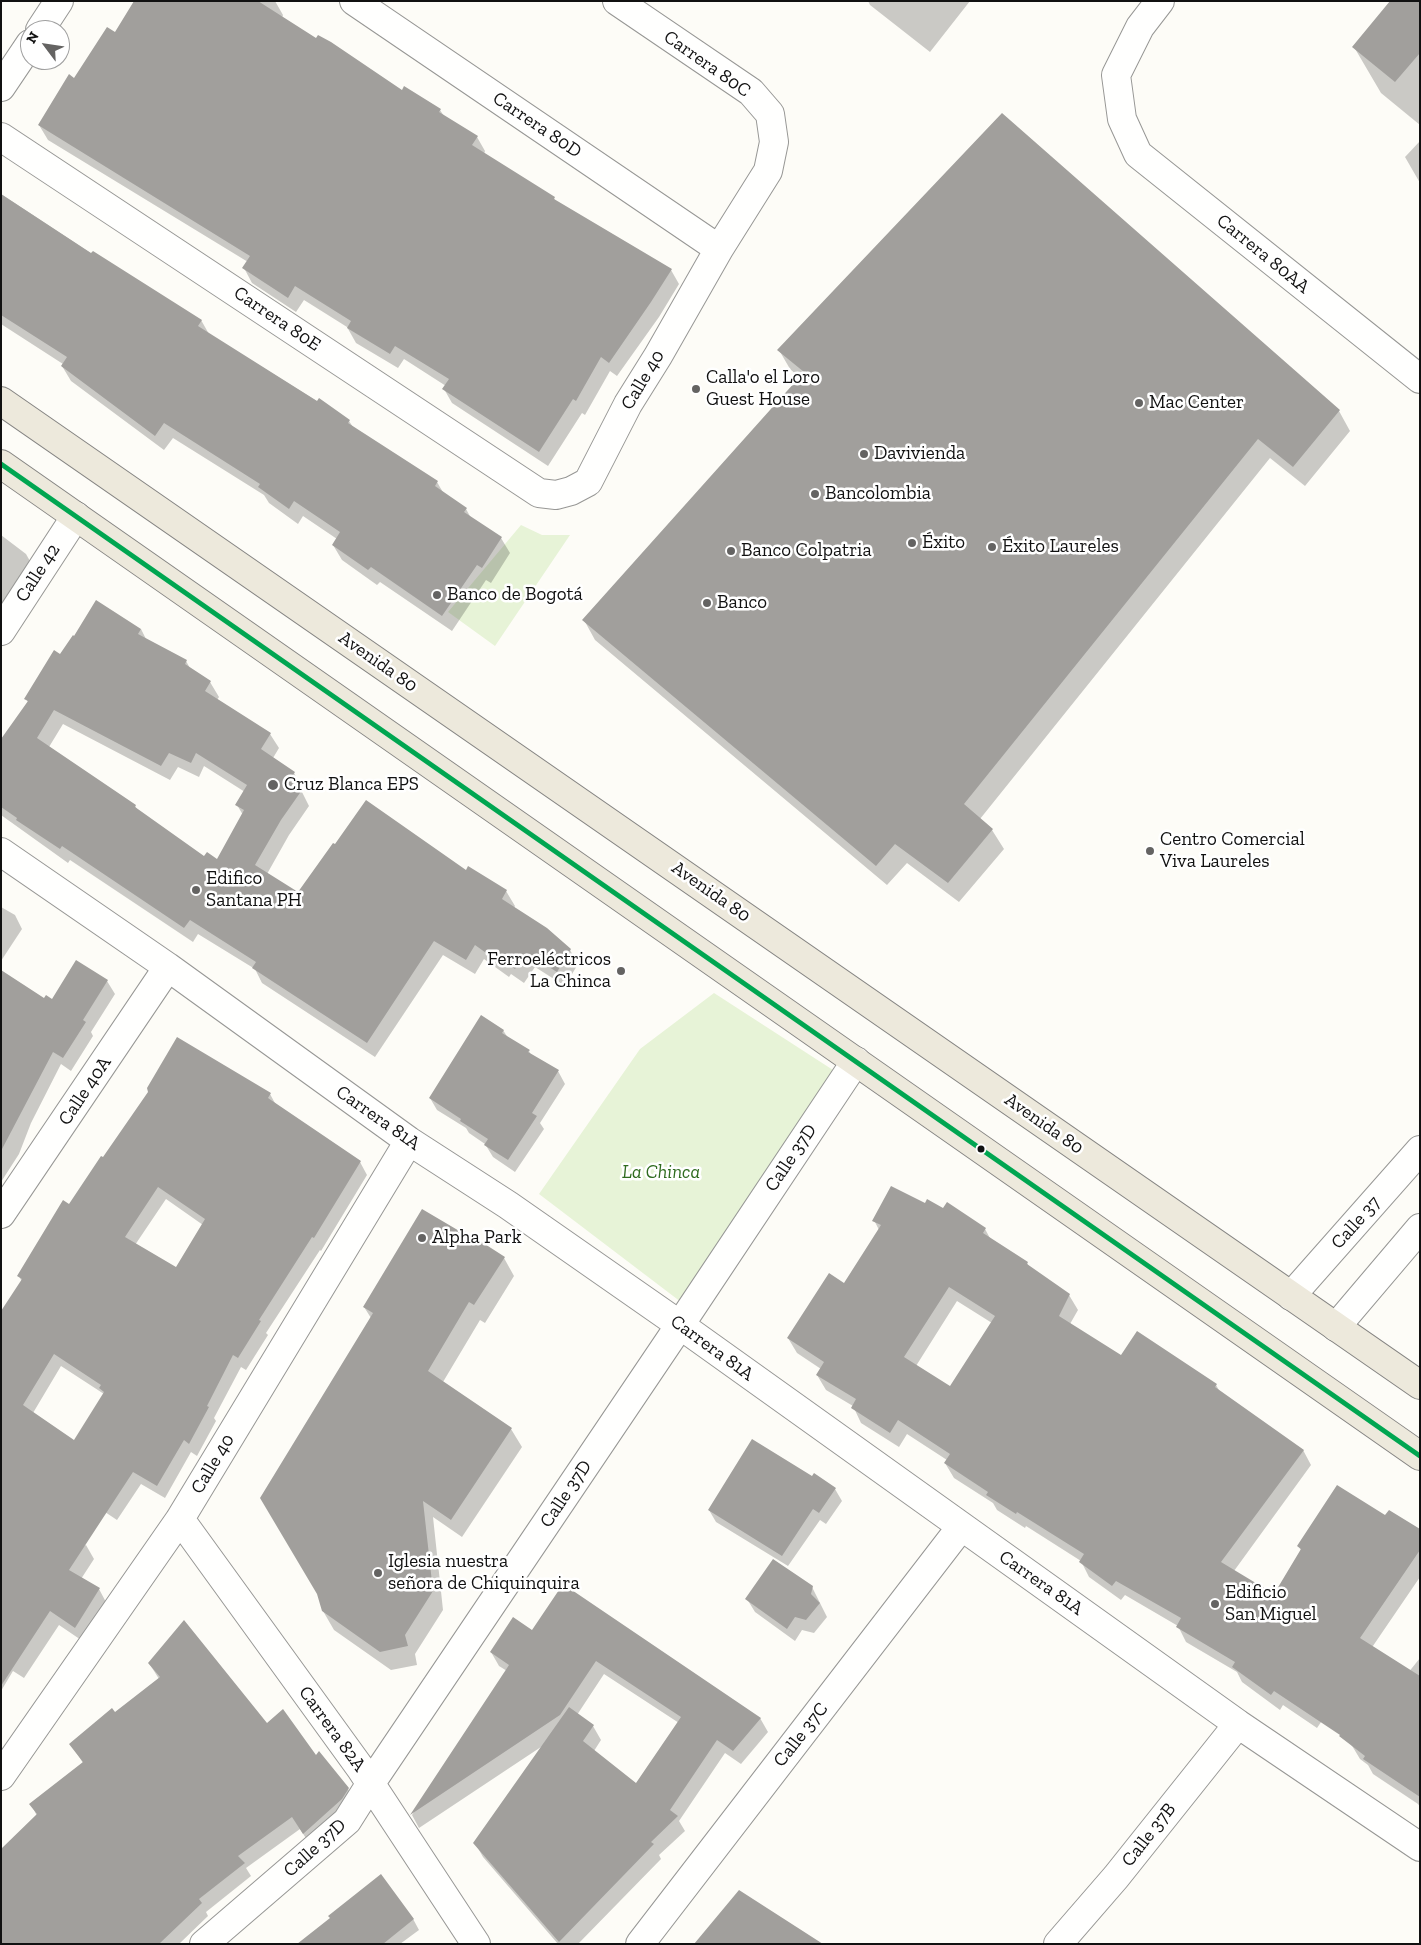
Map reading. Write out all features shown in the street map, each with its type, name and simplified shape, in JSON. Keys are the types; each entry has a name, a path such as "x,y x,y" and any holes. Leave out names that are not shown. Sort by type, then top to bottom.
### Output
{"main road":[{"name":"Avenida 80","path":"1,401 1420,1385"},
{"path":"1,464 1420,1456"}],"street":[{"path":"47,20 59,1"},
{"name":"Carrera 80D","path":"354,1 720,249"},
{"name":"Carrera 80C","path":"617,1 751,92 770,114 774,142 768,171 720,249"},
{"name":"Carrera 80AA","path":"1160,1 1140,27 1116,75 1122,118 1138,154 1420,379"},
{"path":"1,88 20,59"},
{"name":"Carrera 80E","path":"1,137 539,493 556,495"},
{"name":"Calle 40","path":"556,495 571,491 588,482 628,404 720,249"},
{"name":"Calle 42","path":"1,631 76,516"},
{"name":"Carrera 81A","path":"1,852 168,967 409,1141 508,1206 680,1325 1238,1724 1420,1847"},
{"name":"Calle 40A","path":"1,1214 168,967"},
{"name":"Calle 37D","path":"204,1944 347,1821 856,1061"},
{"name":"Calle 40","path":"1,1776 180,1519 409,1141"},
{"name":"Calle 37","path":"1291,1296 1420,1150"},
{"path":"1336,1327 1420,1228"},
{"name":"Carrera 82A","path":"180,1519 371,1783 476,1944"},
{"name":"Calle 37C","path":"640,1944 962,1527"},
{"name":"Calle 37B","path":"1058,1944 1116,1877 1238,1724"}],"green space":[{"path":"521,525 542,535 570,535 495,646 448,612"},
{"name":"La Chinca","path":"714,993 833,1070 681,1302 539,1194 640,1049"}],"building":[{"path":"134,1 258,1 316,38 318,35 331,42 402,90 404,86 441,109 439,112 478,136 472,145 555,197 554,199 672,269 609,363 601,357 576,401 573,399 539,452 442,389 449,379 395,346 390,354 347,328 351,321 295,286 288,298 242,268 250,256 38,125 69,74 74,78 107,27 115,32"},
{"path":"1390,1 1420,1 1420,53 1395,82 1352,47"},
{"name":"Éxito","path":"1002,113 1340,410 1293,467 1258,439 964,804 993,829 948,883 895,844 876,866 582,620 804,372 777,350"},
{"path":"1,194 91,253 93,251 202,320 198,326 317,401 319,398 350,420 348,423 438,481 435,486 467,508 464,512 502,537 482,568 477,565 442,616 371,567 368,570 332,545 340,532 294,501 289,509 258,487 260,484 164,423 155,436 61,366 67,357 1,315"},
{"path":"96,600 141,629 138,634 187,660 185,664 211,681 205,691 271,733 261,749 295,772 289,781 302,790 281,820 255,865 298,892 366,800 466,870 468,866 507,890 502,899 547,928 571,949 557,972 526,953 515,969 502,960 500,963 475,945 466,960 434,941 367,1043 252,968 256,962 190,920 184,928 62,846 60,849 16,820 17,818 1,807 1,739 28,701 24,699 54,650 60,654 74,636","holes":["54,710 161,766 169,753 191,763 196,753 247,785 235,805 244,810 217,859 207,852 204,856 135,807 136,805 37,738"]},
{"path":"76,960 108,980 83,1020 86,1022 63,1058 53,1052 1,1151 1,970 44,998 46,995 52,999"},
{"path":"481,1015 504,1030 502,1033 530,1050 528,1052 559,1070 532,1113 537,1116 508,1160 484,1145 488,1139 429,1098"},
{"path":"177,1037 271,1093 268,1098 361,1161 314,1238 312,1237 259,1320 261,1321 238,1358 233,1355 207,1406 209,1407 189,1444 184,1440 157,1486 133,1472 69,1570 100,1588 75,1628 50,1611 1,1686 1,1311 22,1279 17,1276 63,1200 69,1204 101,1156 103,1157 148,1092 147,1088","holes":["158,1187 205,1219 176,1267 125,1237","54,1354 101,1385 99,1388 104,1392 74,1440 23,1405"]},
{"path":"891,1186 925,1203 927,1199 943,1208 947,1202 986,1228 983,1233 1028,1262 1027,1264 1070,1294 1059,1316 1121,1355 1137,1331 1217,1384 1215,1387 1304,1450 1221,1562 1274,1594 1301,1549 1297,1546 1337,1485 1385,1515 1389,1510 1420,1529 1420,1550 1360,1638 1420,1676 1420,1797 1363,1759 1365,1756 1340,1735 1274,1691 1271,1695 1232,1667 1235,1662 1176,1627 1181,1618 1116,1581 1112,1586 1079,1562 1084,1554 986,1495 988,1492 944,1463 950,1454 898,1420 890,1433 851,1408 856,1399 816,1375 824,1362 787,1338 829,1273 844,1283 881,1225 872,1221","holes":["949,1287 995,1316 950,1386 904,1357"]},
{"path":"422,1209 461,1232 463,1230 505,1257 474,1305 469,1302 428,1371 512,1428 451,1520 423,1501 433,1591 405,1635 408,1646 380,1652 322,1611 317,1594 260,1498 373,1313 363,1307"},
{"path":"752,1439 812,1476 814,1473 836,1488 819,1513 813,1509 782,1556 708,1510"},
{"path":"773,1559 813,1586 811,1594 820,1603 806,1620 795,1617 787,1629 745,1599"},
{"path":"563,1584 761,1718 733,1751 717,1740 670,1810 678,1816 651,1842 654,1844 559,1942 473,1843 569,1707 594,1725 583,1741 636,1783 681,1717 596,1661 560,1715 410,1815 509,1665 490,1652 513,1617 532,1630"},
{"path":"184,1620 267,1723 283,1709 316,1755 319,1751 349,1788 342,1799 303,1834 292,1817 238,1856 245,1863 199,1899 202,1903 159,1944 1,1944 1,1849 37,1814 29,1804 83,1762 69,1744 112,1708 115,1712 160,1677 148,1663"},
{"path":"381,1874 414,1919 383,1944 297,1944 330,1918 328,1916"},
{"path":"739,1890 823,1944 694,1944"}],"transit line":[{"path":"1,464 1420,1456"}],"place":[{"name":"Calla'o el Loro Guest House","path":"696,389"},
{"name":"Mac Center","path":"1139,403"},
{"name":"Davivienda","path":"864,454"},
{"name":"Bancolombia","path":"815,494"},
{"name":"Éxito","path":"912,543"},
{"name":"Éxito Laureles","path":"992,547"},
{"name":"Banco Colpatria","path":"731,551"},
{"name":"Banco de Bogotá","path":"437,595"},
{"name":"Banco","path":"707,603"},
{"name":"Cruz Blanca EPS","path":"273,785"},
{"name":"Centro Comercial Viva Laureles","path":"1150,851"},
{"name":"Edifico Santana PH","path":"196,890"},
{"name":"Ferroeléctricos La Chinca","path":"621,971"},
{"name":"Alpha Park","path":"422,1238"},
{"name":"Iglesia nuestra señora de Chiquinquira","path":"378,1573"},
{"name":"Edificio San Miguel","path":"1215,1604"}]}
